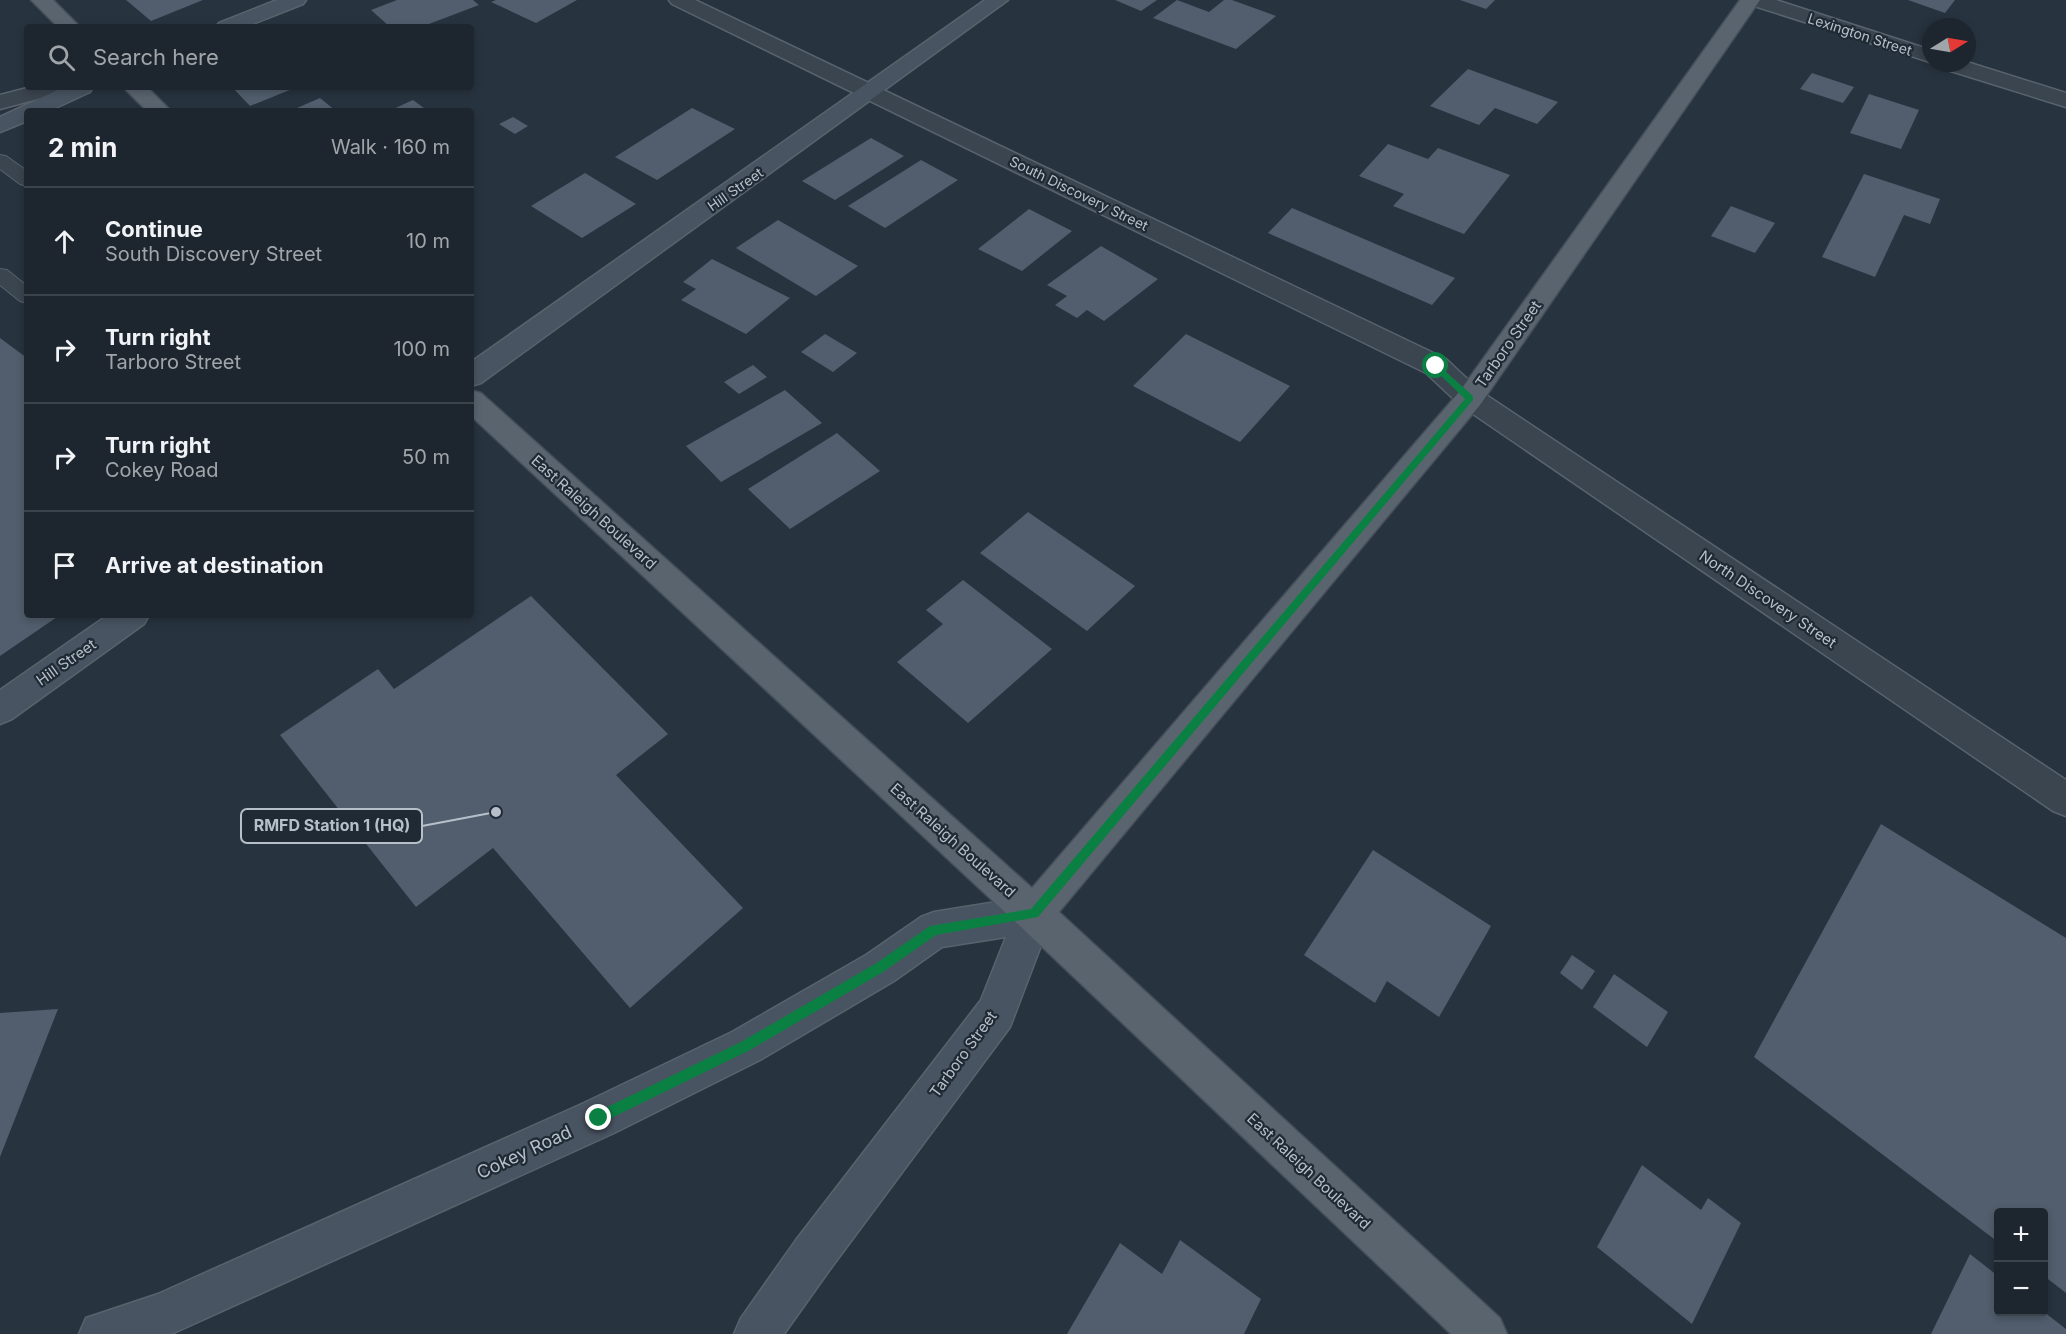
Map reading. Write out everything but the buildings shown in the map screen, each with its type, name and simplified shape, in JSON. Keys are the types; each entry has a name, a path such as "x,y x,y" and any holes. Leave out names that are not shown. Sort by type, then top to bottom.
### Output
{"main road":[{"path":"41,0 67,24"},
{"name":"Tarboro Street","path":"1034,914 1470,398 1749,0"},
{"path":"137,90 157,108"},
{"name":"East Raleigh Boulevard","path":"474,403 1034,914 1484,1334"}],"street":[{"path":"234,24 296,0"},
{"name":"South Discovery Street","path":"679,0 1436,366 1470,398"},
{"name":"Hill Street","path":"474,374 998,0"},
{"name":"Lexington Street","path":"1755,0 1922,54"},
{"path":"1976,71 2066,100"},
{"path":"0,102 45,90"},
{"path":"37,108 75,90"},
{"path":"0,125 24,114"},
{"name":"North Discovery Street","path":"1470,398 2066,800"},
{"name":"Hill Street","path":"0,709 129,618"},
{"name":"Cokey Road","path":"102,1334 162,1315 609,1113 746,1046 879,968 934,930 1034,914"},
{"name":"Tarboro Street","path":"757,1334 812,1256 996,1013 1034,914"}],"lane":[{"path":"0,160 24,178"},
{"path":"0,275 24,294"}],"place":[{"name":"RMFD Station 1 (HQ)","path":"496,812"}],"route":[{"path":"599,1118 746,1046 879,968 934,930 1034,914 1470,398 1436,366"}]}
